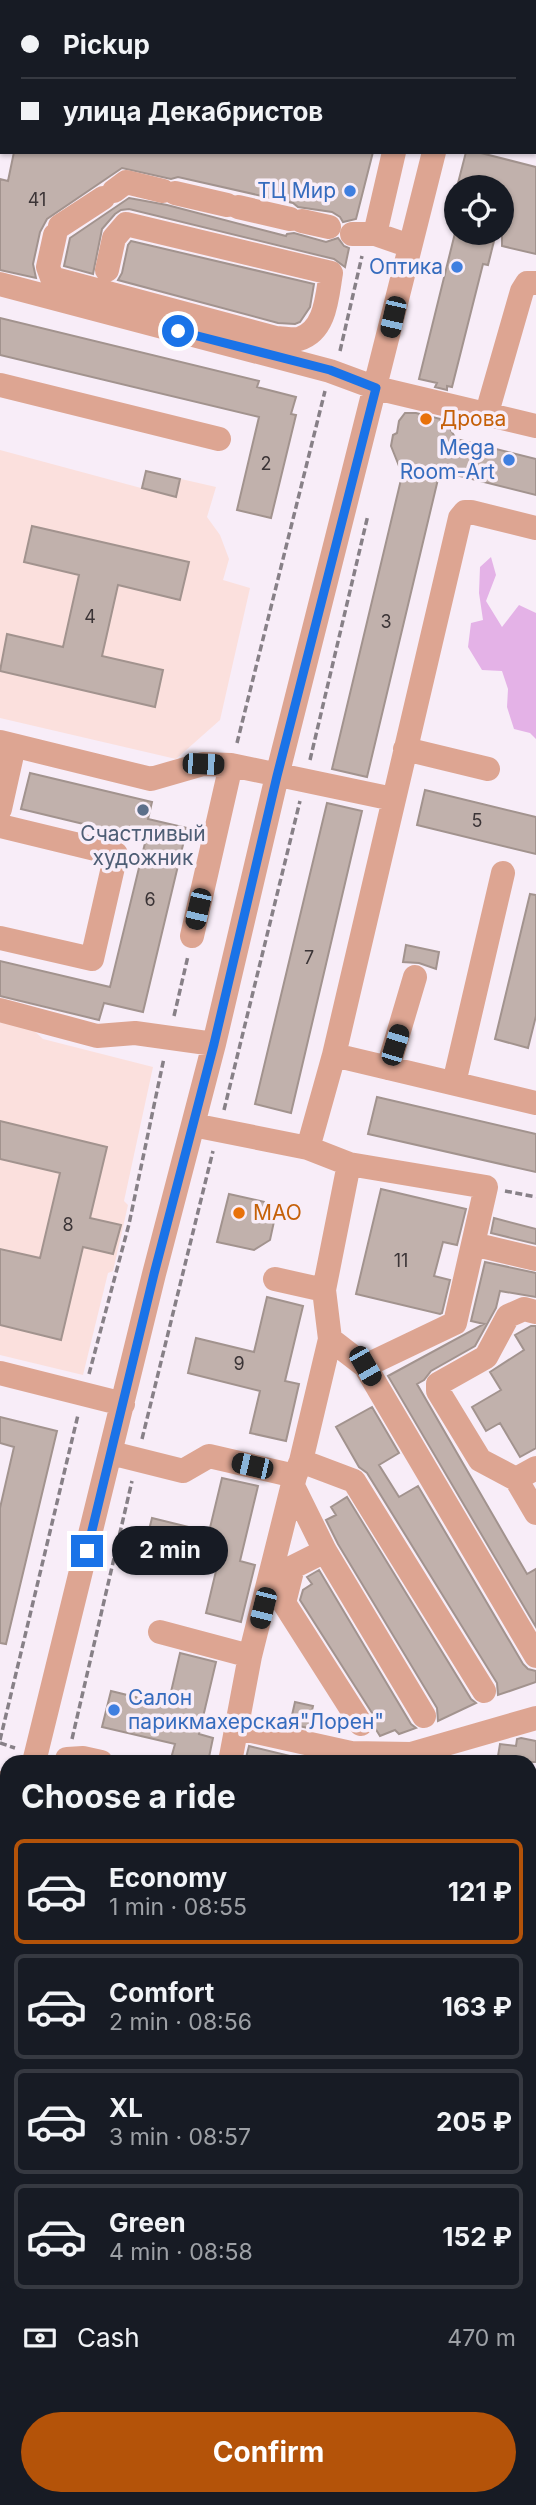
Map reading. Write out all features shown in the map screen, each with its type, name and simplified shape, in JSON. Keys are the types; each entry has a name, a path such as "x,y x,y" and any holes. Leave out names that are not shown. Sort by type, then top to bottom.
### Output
{"street":[{"path":"356,233 393,154"},
{"path":"36,1755 433,154"},
{"path":"107,270 114,238 126,224 331,273 323,315 314,331 298,339 276,338 52,278 48,267 57,230 127,182 410,246"},
{"path":"486,416 522,291 527,283 536,283"},
{"path":"0,284 330,370 376,388 536,426"},
{"path":"0,385 219,439"},
{"path":"308,1148 334,1055 460,518 465,512 471,512 536,528"},
{"path":"0,809 7,744 151,779 203,764 231,765 393,799"},
{"path":"405,749 488,769"},
{"path":"192,936 231,765"},
{"path":"0,826 116,854 92,959 0,937"},
{"path":"454,1083 503,873"},
{"path":"388,1068 415,977"},
{"path":"0,1010 97,1035 135,1033 214,1044"},
{"path":"334,1055 536,1102"},
{"path":"193,1125 308,1148 349,1164 486,1187 455,1323 365,1366"},
{"path":"232,1755 250,1656 330,1339 324,1290 349,1164"},
{"path":"473,1244 536,1259"},
{"path":"275,1279 324,1290"},
{"path":"536,1312 524,1309 508,1316 486,1357 438,1384 439,1391 480,1460 526,1474 536,1513"},
{"path":"330,1339 365,1366 536,1656"},
{"path":"0,1373 123,1404"},
{"path":"111,1453 183,1471 209,1456 297,1474 354,1481 484,1691"},
{"path":"297,1474 325,1551 424,1716"},
{"path":"325,1551 293,1567 284,1603 361,1724"},
{"path":"160,1632 250,1656"},
{"path":"238,1728 351,1753 411,1754 536,1718"}],"path":[{"path":"231,765 330,370 340,356 356,233"},
{"path":"68,1755 137,1460 305,782 368,514"},
{"path":"0,1740 84,1394 129,1224 192,936"},
{"path":"486,1187 536,1197"}],"shaded area":[{"path":"0,450 141,488 146,471 216,487 207,517 220,535 229,559 223,580 250,588 220,720 176,759 0,718"},
{"path":"491,557 496,575 486,601 502,627 519,605 536,613 536,739 530,733 514,729 507,707 508,689 502,671 482,670 468,647 471,623 483,620 479,593 480,567"},
{"path":"0,1022 31,1028 43,1039 153,1067 124,1201 128,1205 113,1271 108,1273 83,1375 0,1355"}],"building":[{"path":"14,154 372,154 356,219 343,222 332,212 298,207 293,203 178,177 171,179 122,168 47,219 40,232 33,264 36,278 0,270 0,179 8,181"},
{"path":"465,154 485,154 536,167 536,254 502,246 514,245 514,175 460,175"},
{"path":"129,198 167,205 286,236 294,233 326,242 338,238 349,248 345,267 334,259 129,209 115,214 102,229 93,274 64,266 70,238"},
{"path":"131,241 314,284 310,307 300,322 278,323 118,280"},
{"path":"452,245 493,245 488,265 483,264 452,387 447,386 447,390 435,387 437,383 419,379"},
{"path":"0,318 259,381 257,387 296,397 291,414 296,415 271,518 237,510 259,417 0,355"},
{"path":"405,413 445,420 456,439 536,459 536,495 444,472 443,476 439,475 367,777 332,769 404,467 399,466 391,446 393,435 397,433 399,421"},
{"path":"146,471 180,479 176,497 142,488"},
{"path":"32,526 189,562 180,600 118,585 102,656 163,670 155,707 0,671 7,634 63,647 79,575 24,562"},
{"path":"30,773 152,802 148,819 187,828 143,1012 104,1003 99,1020 0,996 0,961 110,987 146,839 21,809"},
{"path":"425,790 536,817 536,854 417,825"},
{"path":"327,803 362,811 291,1113 255,1104"},
{"path":"530,894 536,895 536,1016 528,1048 495,1039"},
{"path":"406,945 439,952 436,969 419,963 403,962"},
{"path":"377,1097 536,1134 536,1172 368,1134"},
{"path":"0,1121 107,1147 90,1218 121,1225 113,1254 83,1247 61,1340 0,1325 0,1249 40,1258 60,1173 0,1159"},
{"path":"381,1189 466,1209 457,1245 443,1242 434,1276 450,1280 440,1314 356,1294"},
{"path":"229,1194 265,1202 266,1210 275,1217 270,1240 254,1250 217,1242"},
{"path":"494,1218 536,1229 536,1244 491,1233"},
{"path":"485,1262 536,1273 536,1297 500,1291 496,1308 475,1346 431,1371 417,1384 527,1574 536,1569 536,1627 388,1376 484,1324 471,1321"},
{"path":"267,1297 303,1306 285,1381 299,1384 286,1441 250,1433 260,1391 188,1373 196,1338 254,1352"},
{"path":"536,1326 536,1448 520,1457 500,1423 486,1431 472,1407 501,1390 490,1372 524,1350 515,1335"},
{"path":"372,1407 399,1453 379,1465 399,1497 418,1486 523,1664 536,1671 536,1682 498,1695 497,1683 367,1473 359,1467 336,1427"},
{"path":"0,1417 57,1431 6,1644 0,1643 0,1508 14,1447 0,1443"},
{"path":"222,1478 258,1486 240,1561 255,1565 241,1622 206,1613 216,1571 143,1554 152,1518 209,1532"},
{"path":"347,1497 471,1699 476,1703 438,1721 437,1708 326,1520 336,1515 331,1507"},
{"path":"319,1570 411,1724 416,1728 399,1734 395,1730 380,1736 375,1728 374,1716 300,1600 303,1590 312,1584 307,1577"},
{"path":"180,1653 216,1662 199,1734 213,1738 209,1755 172,1755 175,1744 102,1727 111,1691 168,1705"},
{"path":"295,1702 313,1706 308,1728 290,1724"},
{"path":"517,1739 536,1741 536,1755 498,1755 500,1744 516,1746"},
{"path":"249,1746 286,1755 247,1755"}],"place":[{"name":"ТЦ Мир","path":"350,191"},
{"name":"Оптика","path":"457,267"},
{"name":"Дрова","path":"426,419"},
{"name":"Mega Room-Art","path":"509,460"},
{"name":"Счастливый художник","path":"143,810"},
{"name":"МАО","path":"239,1213"},
{"name":"Салон парикмахерская\"Лорен\"","path":"114,1710"}],"route":[{"path":"87,1551 154,1274 214,1044 277,776 376,388 330,370 178,331"}]}
